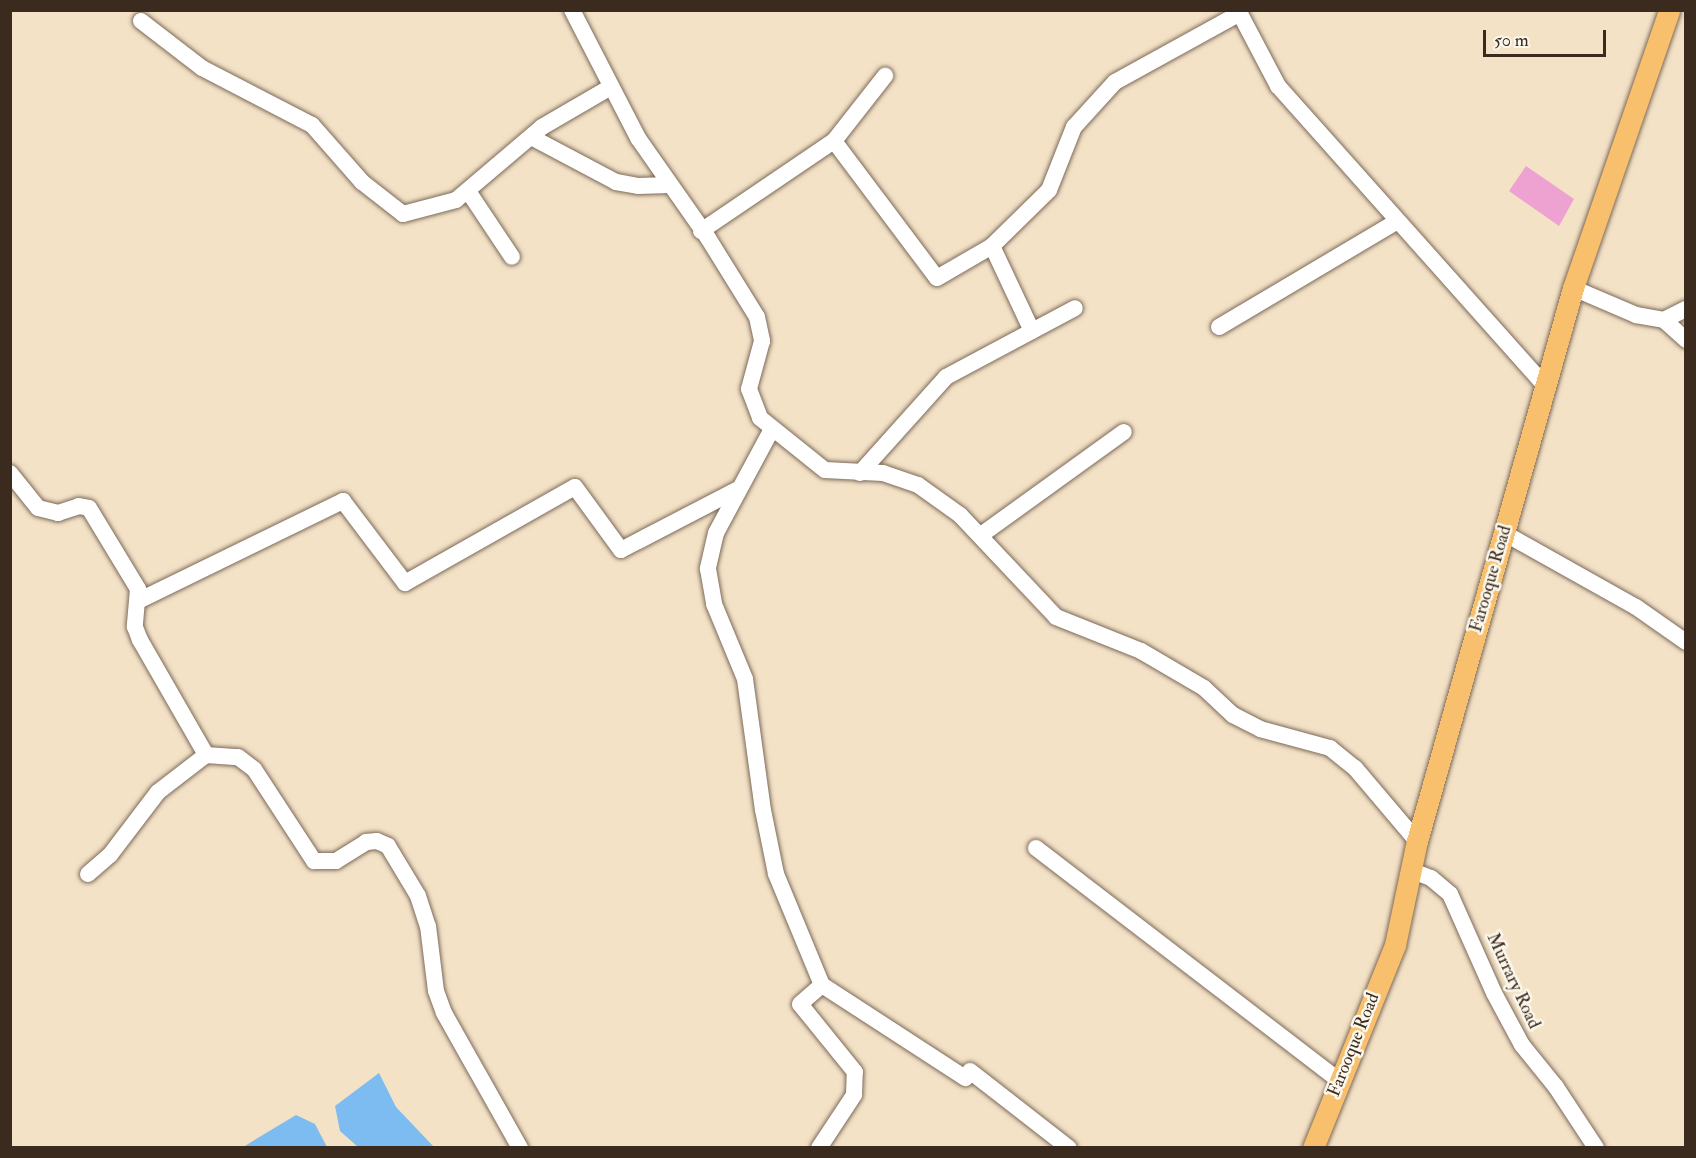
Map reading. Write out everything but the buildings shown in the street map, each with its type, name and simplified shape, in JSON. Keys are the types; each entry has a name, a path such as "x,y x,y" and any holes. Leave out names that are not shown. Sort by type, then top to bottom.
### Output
{"main road":[{"name":"Farooque Road","path":"1313,1148 1395,945 1417,841 1573,288 1669,10"}],"street":[{"path":"572,10 609,88 762,329 749,389 754,409 772,429 825,470 883,473 918,485 960,514 1048,613 1113,637 1157,660 1204,688 1233,715 1260,729 1322,745 1341,756 1417,841"},
{"path":"834,141 937,278 992,246 1049,190 1074,127 1115,82 1239,12 1278,86 1396,222 1545,386"},
{"path":"141,21 202,68 312,125 362,182 404,214 456,200 533,138 542,127 609,88"},
{"path":"701,231 834,141 885,76"},
{"path":"533,138 616,182 638,186 669,185"},
{"path":"468,191 512,257"},
{"path":"1219,327 1396,222"},
{"path":"992,246 1032,331"},
{"path":"1573,288 1636,315 1664,320 1686,340"},
{"path":"860,473 946,377 1075,308"},
{"path":"1664,320 1686,309"},
{"path":"772,429 716,533 708,569 714,604 745,679 763,810 776,874 822,985 967,1075 1069,1148"},
{"path":"981,536 1124,432"},
{"path":"10,473 38,508 58,513 80,506 89,508 138,589 140,600 135,627 140,640 206,755"},
{"path":"140,600 343,501 405,583 574,487 621,550 738,489"},
{"path":"1504,533 1636,607 1686,642"},
{"path":"88,874 110,855 158,792 206,755 238,757 254,769 314,861 336,861 366,842 377,841 388,846 418,896 424,916 436,991 444,1013 520,1148"},
{"path":"1036,848 1340,1081"},
{"name":"Murrary Road","path":"1410,870 1431,878 1450,894 1494,993 1522,1045 1556,1087 1596,1148"},
{"path":"819,1148 854,1095 855,1072 800,1004 822,985"}],"water":[{"path":"379,1073 396,1107 434,1147 358,1147 340,1131 335,1106"},
{"path":"296,1115 315,1124 327,1147 243,1147"}]}
